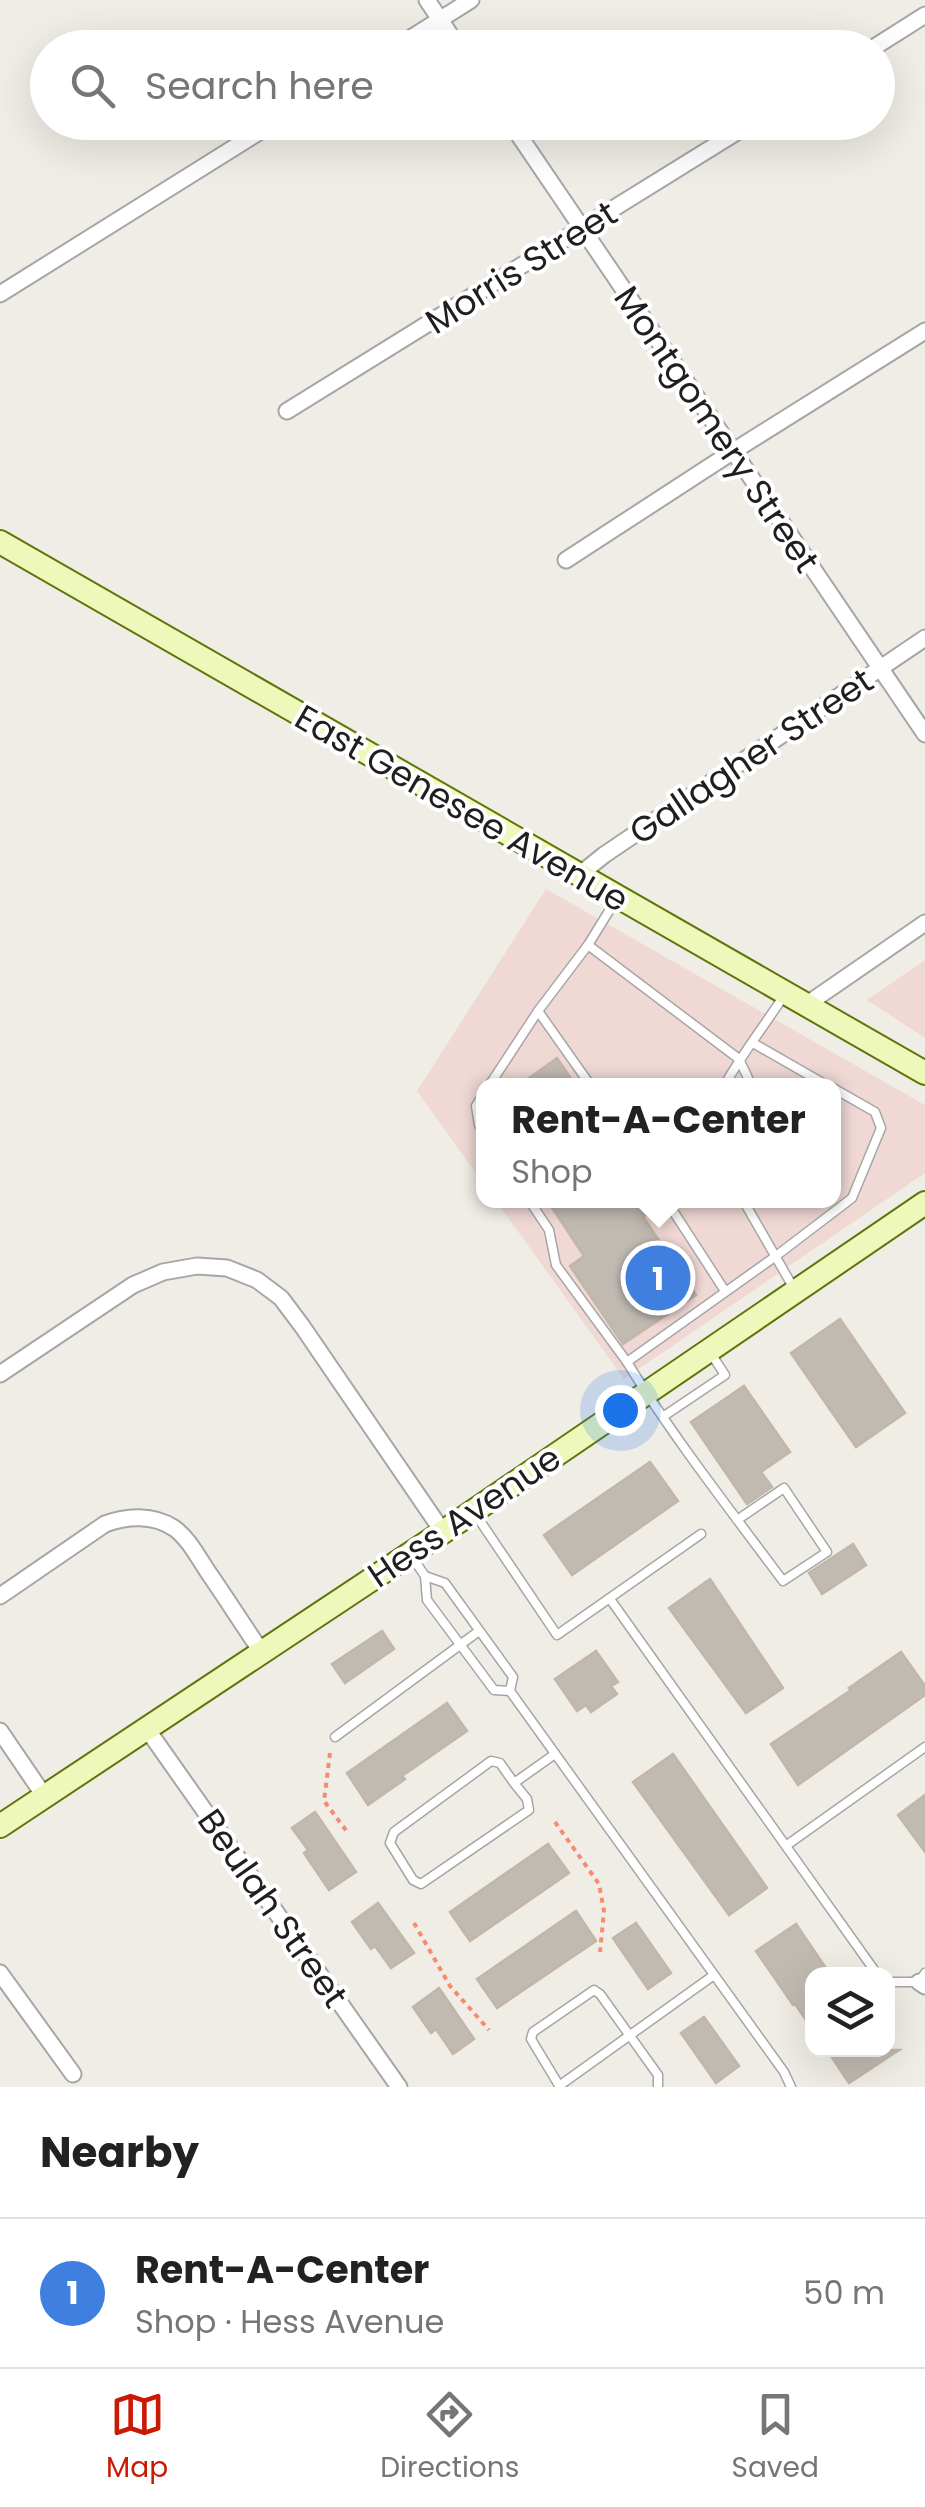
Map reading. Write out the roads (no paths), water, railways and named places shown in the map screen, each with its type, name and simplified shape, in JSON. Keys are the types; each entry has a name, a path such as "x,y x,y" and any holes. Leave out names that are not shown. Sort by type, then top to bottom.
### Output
{"street":[{"path":"427,0 447,30"},
{"path":"424,30 471,0"},
{"path":"895,33 925,14"},
{"path":"0,294 246,140"},
{"name":"Montgomery Street","path":"522,140 925,734"},
{"name":"Morris Street","path":"287,411 724,140"},
{"path":"566,560 925,331"},
{"name":"East Genesee Avenue","path":"0,542 925,1074"},
{"name":"Gallagher Street","path":"578,876 925,638"},
{"path":"795,1000 925,923"},
{"name":"Hess Avenue","path":"0,1826 442,1532 925,1203"},
{"path":"0,1374 133,1285 163,1272 196,1266 227,1268 257,1280 280,1298 442,1532"},
{"path":"0,1596 104,1524 134,1518 155,1520 174,1528 189,1544 261,1651"},
{"name":"Beulah Street","path":"148,1729 399,2087"},
{"path":"0,1731 44,1796"},
{"path":"0,1973 73,2074"}],"lane":[{"path":"494,1078 617,898"},
{"path":"588,945 739,1059 748,1078"},
{"path":"728,1078 739,1059 795,1000"},
{"path":"538,1011 585,1078"},
{"path":"754,1043 815,1078"},
{"path":"841,1093 875,1112 881,1128 852,1198 841,1206"},
{"path":"535,1208 550,1230 556,1265 737,1520 784,1581 827,1552 784,1488 737,1520"},
{"path":"671,1208 725,1290"},
{"path":"747,1208 795,1291"},
{"path":"627,1362 839,1208"},
{"path":"664,1416 725,1375 709,1350"},
{"path":"473,1511 557,1635 700,1534"},
{"path":"409,1554 425,1576 427,1600 494,1690 510,1692 792,2087"},
{"path":"425,1576 444,1583 479,1630 513,1677 510,1692"},
{"path":"610,1598 872,1967"},
{"path":"335,1737 479,1630"},
{"path":"786,1845 925,1747"},
{"path":"514,1782 555,1754"},
{"path":"491,1761 500,1763 514,1782 527,1799 528,1810 421,1884 413,1880 390,1843 394,1832 491,1761"},
{"path":"658,2087 658,2075 630,2035 600,1994 594,1990 534,2032 531,2039 559,2087 630,2035 714,1975"},
{"path":"895,1982 923,1980"}],"place":[{"name":"Rent-A-Center","path":"658,1278"}]}
